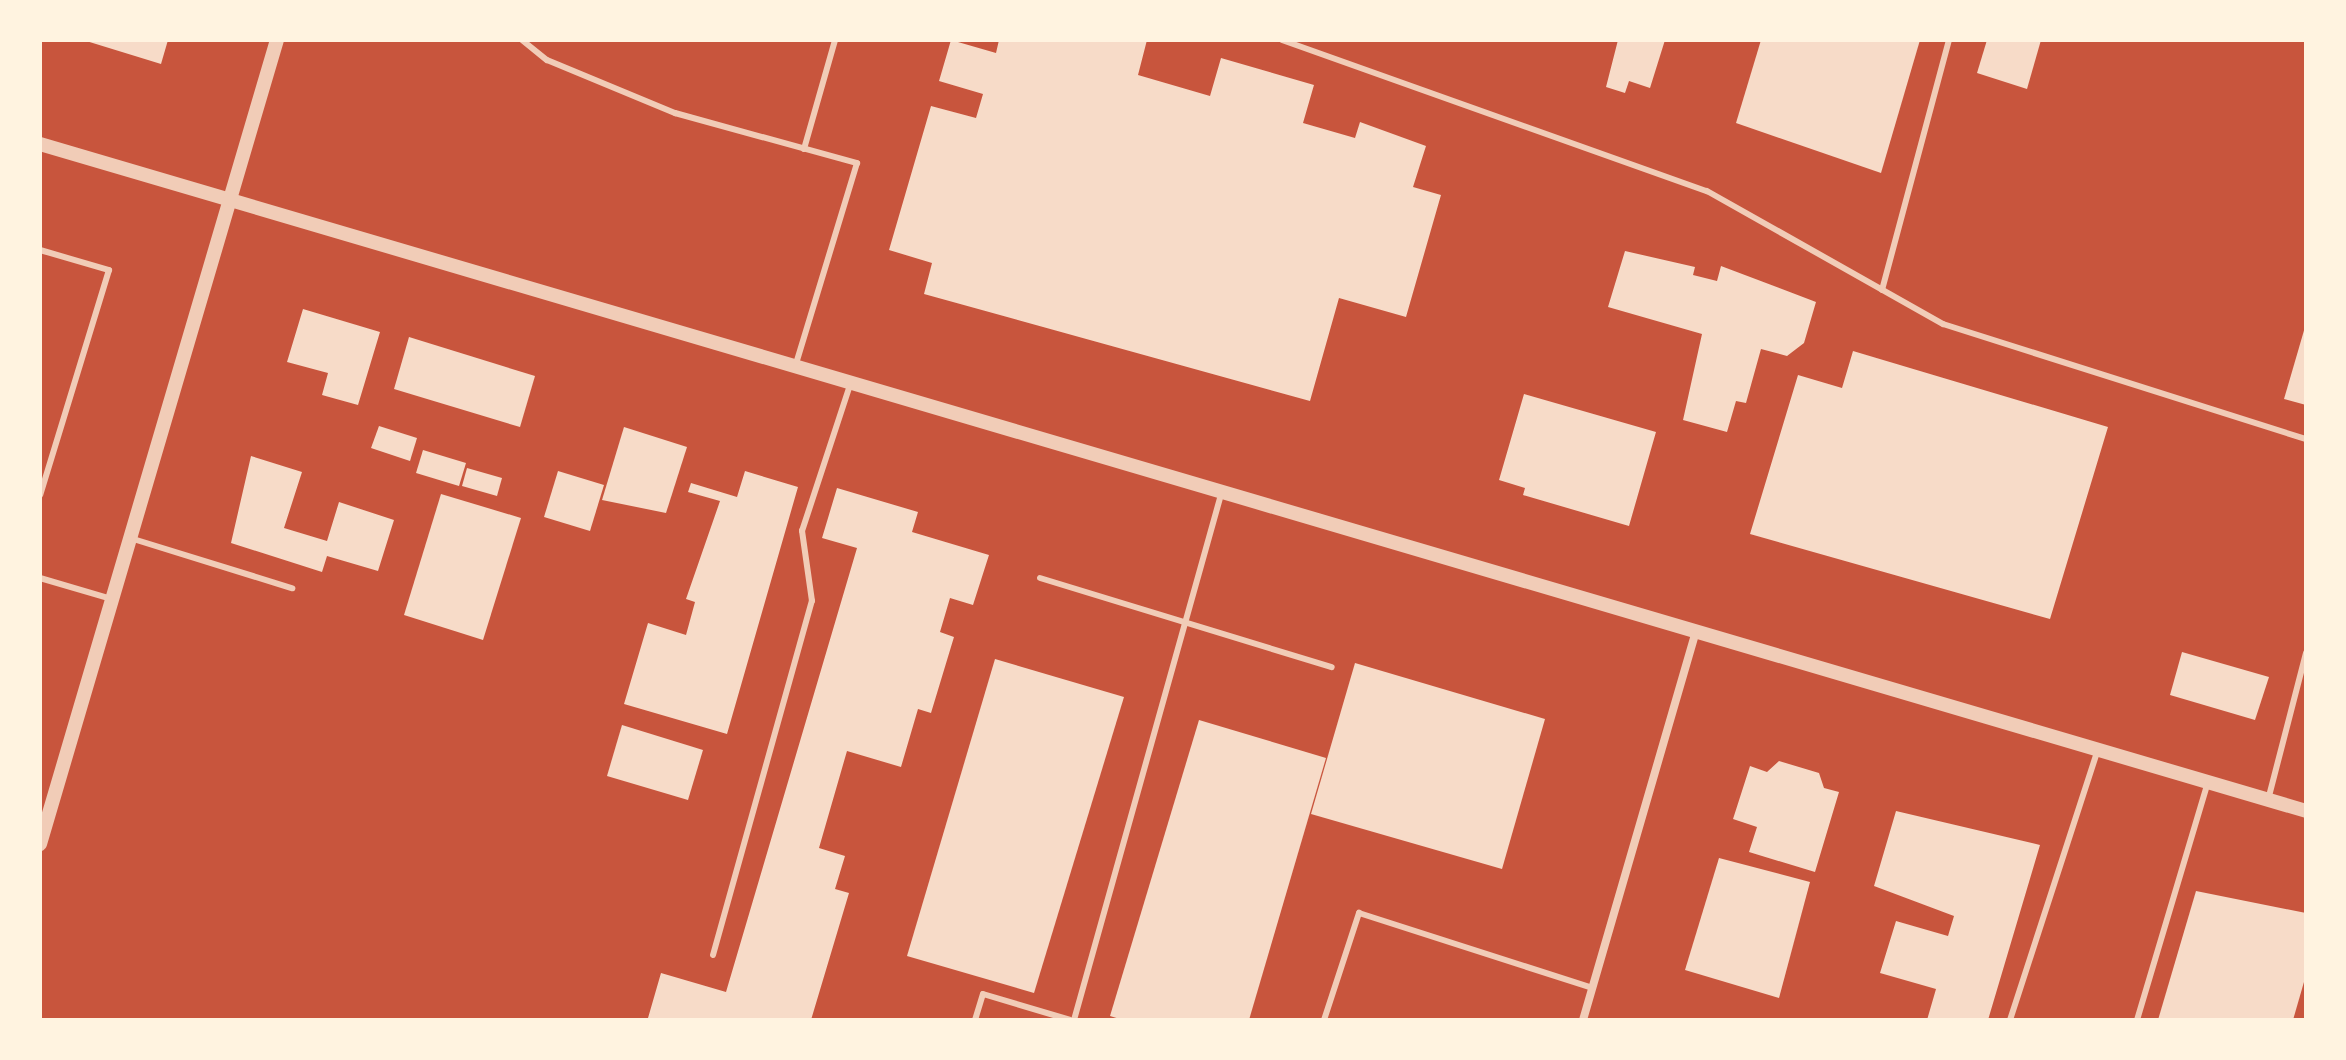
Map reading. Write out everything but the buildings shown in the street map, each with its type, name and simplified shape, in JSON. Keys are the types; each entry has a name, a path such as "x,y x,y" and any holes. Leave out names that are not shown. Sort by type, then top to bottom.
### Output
{"street":[{"path":"40,844 277,40"},
{"path":"40,144 2306,811"},
{"path":"1583,1020 1696,630"}],"lane":[{"path":"522,40 547,60 675,113 857,163 796,366"},
{"path":"804,149 835,40"},
{"path":"1282,40 1707,191 1943,324 2306,439"},
{"path":"1882,290 1949,40"},
{"path":"40,250 109,270 40,495"},
{"path":"713,955 812,601 802,531 851,382"},
{"path":"975,1020 983,994 1072,1020 1222,491"},
{"path":"130,538 292,588"},
{"path":"40,578 112,599"},
{"path":"1040,578 1332,667"},
{"path":"2268,800 2306,653"},
{"path":"2010,1020 2098,749"},
{"path":"2137,1020 2208,782"},
{"path":"1324,1020 1359,913 1592,988"}]}
